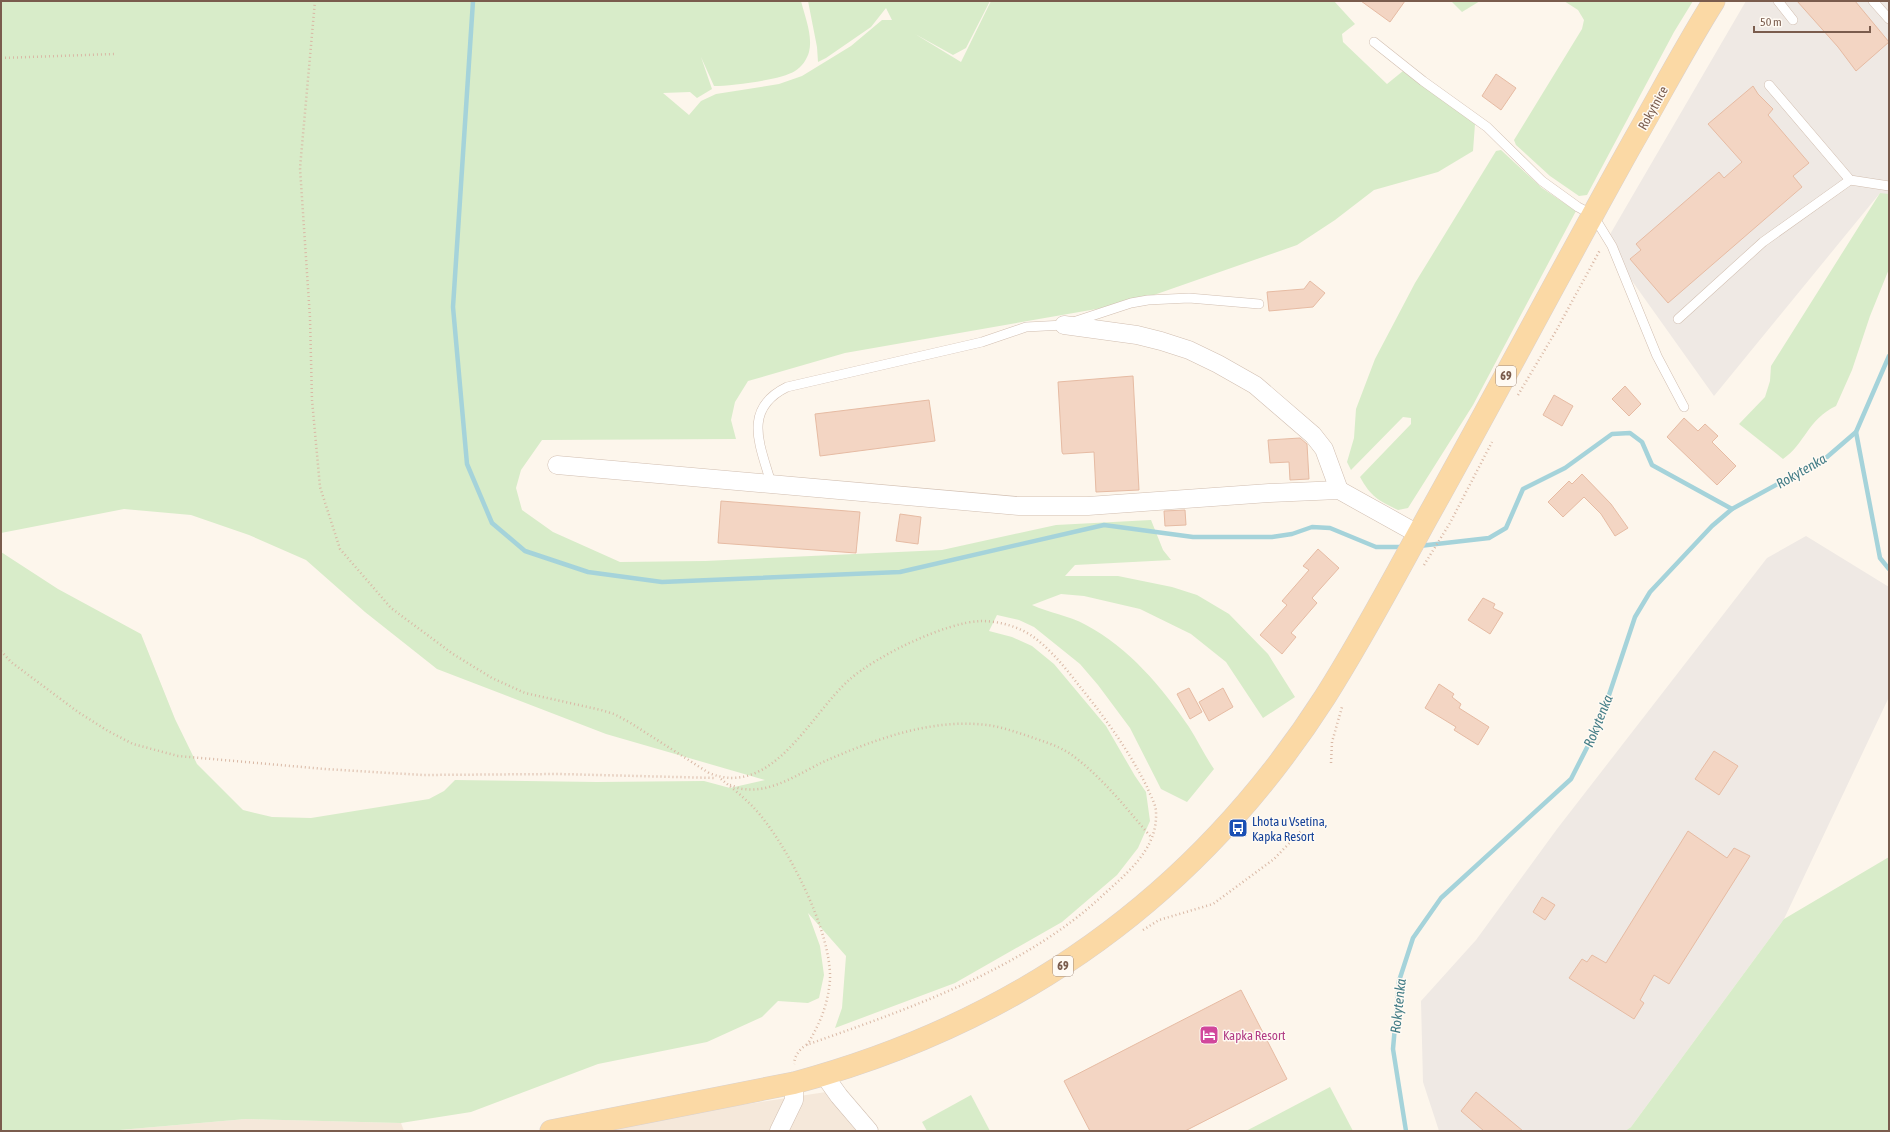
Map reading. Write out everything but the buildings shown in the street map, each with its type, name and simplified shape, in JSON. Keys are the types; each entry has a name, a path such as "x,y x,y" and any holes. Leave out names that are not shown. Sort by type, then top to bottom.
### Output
{"main road":[{"name":"Rokytnice","path":"1593,215 1714,1"},
{"name":"69","path":"551,1131 794,1083 824,1075 909,1046 948,1030 1023,991 1086,950 1158,893 1220,833 1287,751 1323,700 1362,637 1593,215"}],"street":[{"path":"1064,324 1136,335 1190,350 1255,385 1313,435 1324,449 1339,490"},
{"path":"557,465 1027,506 1088,506 1269,493 1339,490 1418,535"},
{"path":"824,1075 839,1096 869,1131"},
{"path":"779,1131 794,1100 794,1083"}],"lane":[{"path":"1778,1 1793,20"},
{"path":"1873,1 1889,19"},
{"path":"1374,42 1423,81 1486,127 1542,181 1578,207 1593,215 1612,246 1657,356 1684,407"},
{"path":"1769,86 1850,180 1889,186"},
{"path":"1678,319 1763,242 1850,180"},
{"path":"771,483 760,448 758,425 760,413 764,403 774,394 794,385 982,342 1026,327 1064,324 1131,303 1148,300 1190,298 1259,304"}],"path":[{"path":"315,1 300,168 310,318 312,400 320,487 340,549 391,608 453,654 492,678 525,693 614,714 709,773 720,778 755,809 773,833 794,866 823,936 828,957 830,978 828,996 823,1016 806,1045"},
{"path":"1,58 114,54"},
{"path":"1516,397 1556,331 1607,237"},
{"path":"1432,554 1494,439"},
{"path":"1,651 11,662 66,703 108,731 133,744 178,756 326,769 423,775 559,774 733,779 761,772 788,750 837,691 852,677 880,658 922,637 967,623 995,622 1033,636 1050,651 1112,728 1138,770 1156,810 1150,844 1140,860 1083,914 987,973 911,1007 806,1045 799,1050 794,1058 794,1083"},
{"path":"727,784 744,789 772,786 868,743 939,726 965,724 988,725 1012,730 1053,744 1071,754 1108,786 1152,838"}],"shaded area":[{"path":"1746,1 1889,1 1889,197 1880,193 1714,396 1605,243"},
{"path":"1806,536 1889,587 1889,697 1784,919 1631,1127 1625,1131 1439,1131 1423,1082 1421,1001 1476,940 1557,829 1767,558"},
{"path":"826,1092 859,1131 597,1131 694,1112"},
{"path":"246,1119 401,1123 404,1131 108,1131"}],"green space":[{"path":"1,1 801,1 810,40 809,52 804,63 795,71 768,80 744,84 714,86 701,57 712,89 697,98 690,92 663,93 689,115 701,101 716,94 779,84 802,76 851,46 882,20 892,20 886,8 871,27 818,62 817,47 808,1 990,1 966,48 953,55 915,34 961,62 991,1 1334,1 1355,24 1342,34 1343,42 1387,84 1403,71 1475,124 1473,151 1438,172 1374,190 1335,220 1297,245 1131,303 845,353 748,381 735,402 731,420 736,439 542,440 521,470 516,488 522,510 553,532 620,562 705,561 942,550 1056,525 1151,520 1163,550 1171,560 1075,565 1065,576 1118,576 1172,587 1197,595 1229,614 1268,654 1295,697 1263,718 1226,662 1191,634 1140,609 1084,596 1061,594 1032,605 1065,616 1102,634 1144,670 1168,697 1189,727 1214,769 1187,802 1161,789 1130,728 1098,685 1080,664 1034,627 1019,620 997,615 989,631 1012,637 1032,646 1054,664 1106,726 1146,792 1150,821 1138,848 1117,875 1062,922 955,983 835,1028 842,1008 846,956 808,913 820,946 824,975 819,998 808,1003 778,1001 762,1017 707,1042 598,1064 471,1112 401,1123 246,1119 108,1131 1,1131 1,552 58,589 141,634 175,719 197,764 243,810 272,817 311,818 429,799 444,791 455,780 597,782 704,781 730,788 765,780 606,734 437,669 365,612 306,560 249,535 191,515 124,509 1,533"},
{"path":"1451,1 1480,1 1462,12"},
{"path":"1564,1 1693,1 1674,32 1587,195 1579,196 1550,176 1516,145 1514,140 1582,29 1584,20 1578,10"},
{"path":"1501,150 1542,188 1576,211 1473,405 1408,508 1398,510 1372,494 1360,477 1411,424 1411,418 1403,417 1351,470 1347,462 1354,438 1356,409 1375,359 1415,283 1496,151"},
{"path":"1880,193 1889,194 1889,269 1870,316 1852,370 1836,406 1819,418 1797,446 1783,459 1739,424 1765,397 1770,381 1771,366"},
{"path":"1889,857 1889,1131 1625,1131 1631,1127 1784,919"},
{"path":"1330,1087 1353,1131 1246,1131"},
{"path":"971,1095 990,1131 927,1131 922,1122"}],"waterway":[{"path":"473,1 453,307 467,464 492,523 525,551 588,572 662,582 900,572 1104,525 1193,537 1272,537 1292,534 1312,527 1330,528 1376,547 1404,547"},
{"name":"Rokytenka","path":"1406,1131 1393,1049 1399,981 1413,938 1441,898 1571,779 1600,722 1635,617 1650,592 1712,526 1732,509 1827,457 1856,432 1889,356"},
{"path":"1856,432 1880,558 1889,569"},
{"path":"1419,546 1489,538 1506,528 1523,489 1565,468 1612,434 1630,433 1642,442 1652,465 1732,509"}],"place":[{"name":"Lhota u Vsetína, Kapka Resort","path":"1238,828"},
{"name":"Kapka Resort","path":"1209,1035"}]}
